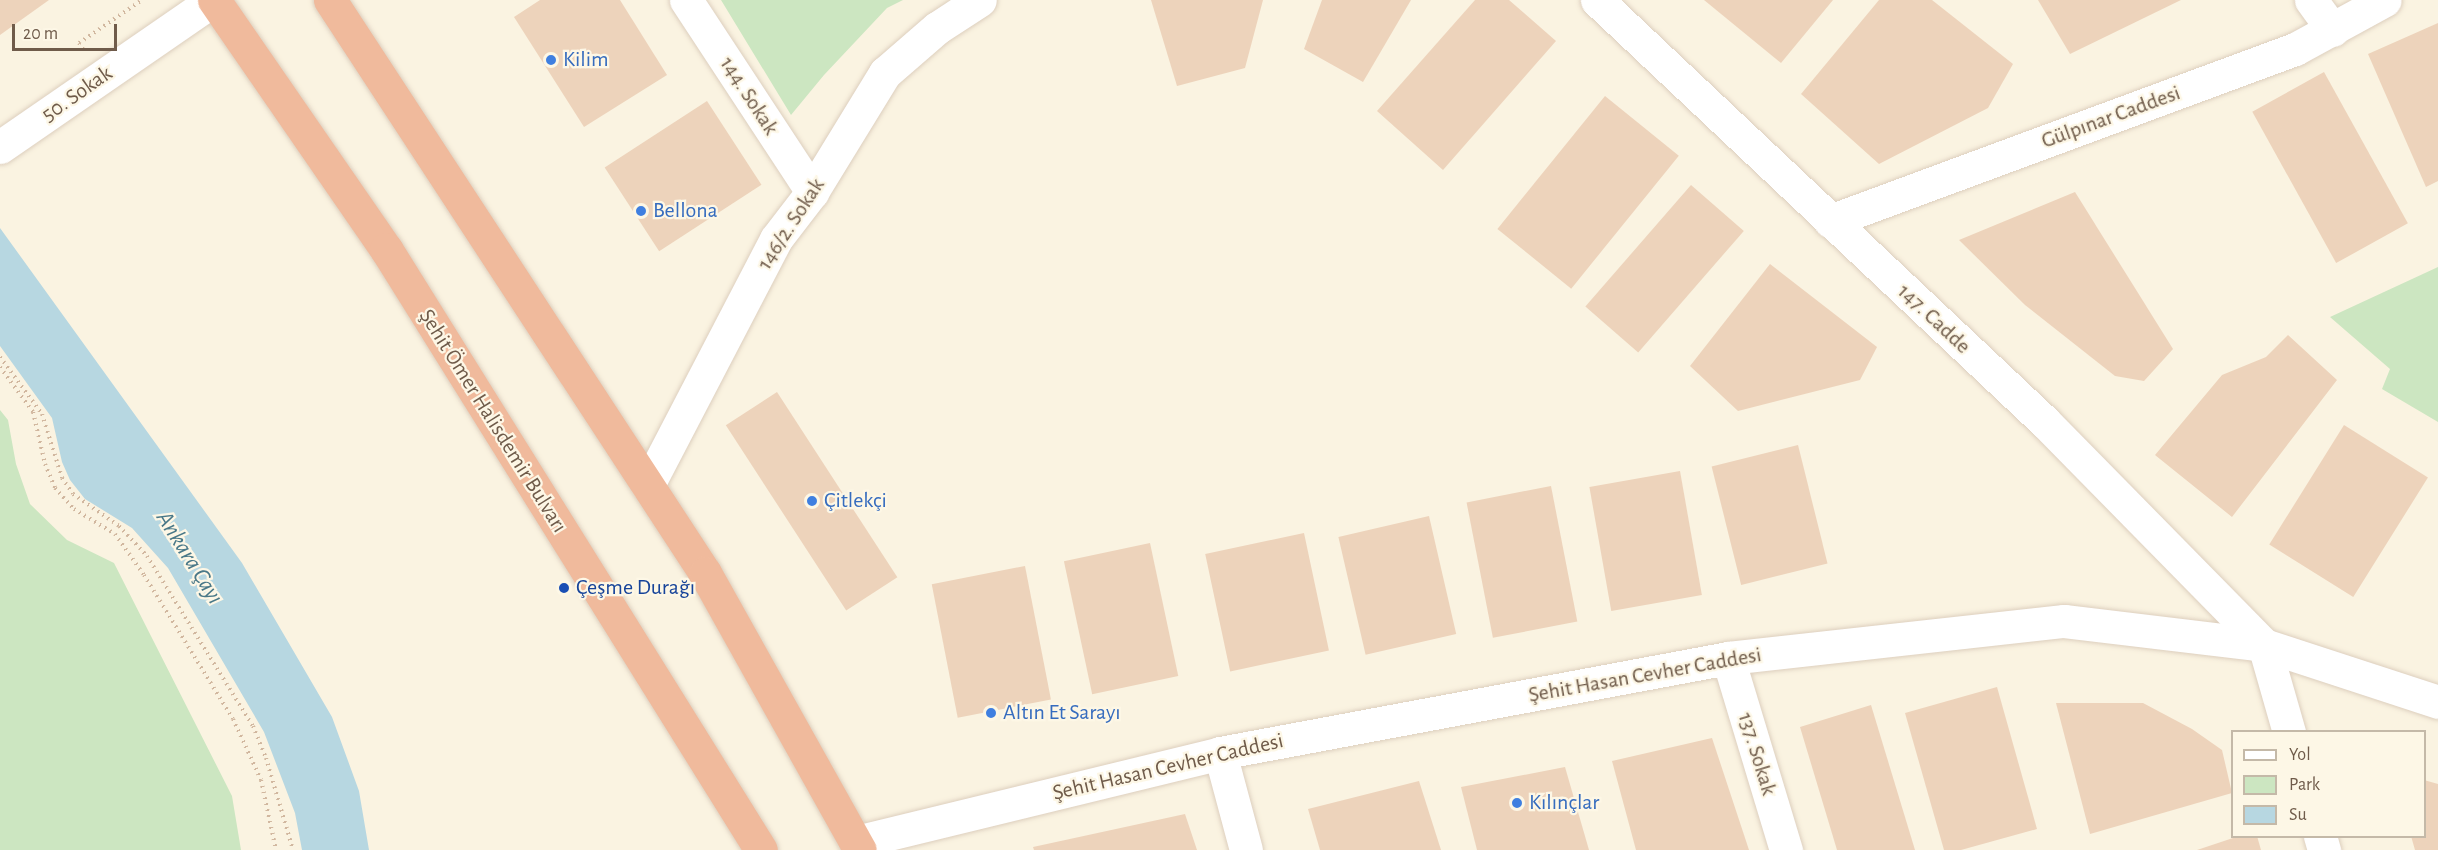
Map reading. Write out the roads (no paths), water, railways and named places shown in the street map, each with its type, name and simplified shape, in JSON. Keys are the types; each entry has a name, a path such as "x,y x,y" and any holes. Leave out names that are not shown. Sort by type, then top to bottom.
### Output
{"highway":[{"name":"Şehit Ömer Halisdemir Bulvarı","path":"214,0 386,249 761,850"},
{"path":"330,0 705,573 858,846"}],"street":[{"name":"50. Sokak","path":"0,147 214,0"},
{"name":"144. Sokak","path":"686,0 812,192"},
{"name":"146/2. Sokak","path":"648,485 776,239 812,192 885,73 937,28 980,0"},
{"name":"147. Cadde","path":"1597,0 2045,422 2264,645"},
{"path":"2311,0 2333,30"},
{"name":"Gülpınar Caddesi","path":"1830,221 2295,49 2385,0"},
{"name":"Şehit Hasan Cevher Caddesi","path":"858,846 1220,753 1728,658 2064,621 2264,645 2438,702"},
{"path":"2264,645 2288,730"},
{"name":"137. Sokak","path":"1728,658 1786,850"},
{"path":"1220,753 1246,850"}],"water":[{"name":"Ankara Çayı","path":"0,228 242,563 332,717 359,791 369,850 302,850 295,813 264,732 168,568 132,528 85,499 70,480 62,462 52,418 0,346"}],"place":[{"name":"Kilim","path":"551,60"},
{"name":"Bellona","path":"641,211"},
{"name":"Çitlekçi","path":"812,501"},
{"name":"Çeşme Durağı","path":"564,588"},
{"name":"Altın Et Sarayı","path":"991,713"},
{"name":"Kılınçlar","path":"1517,803"}]}
